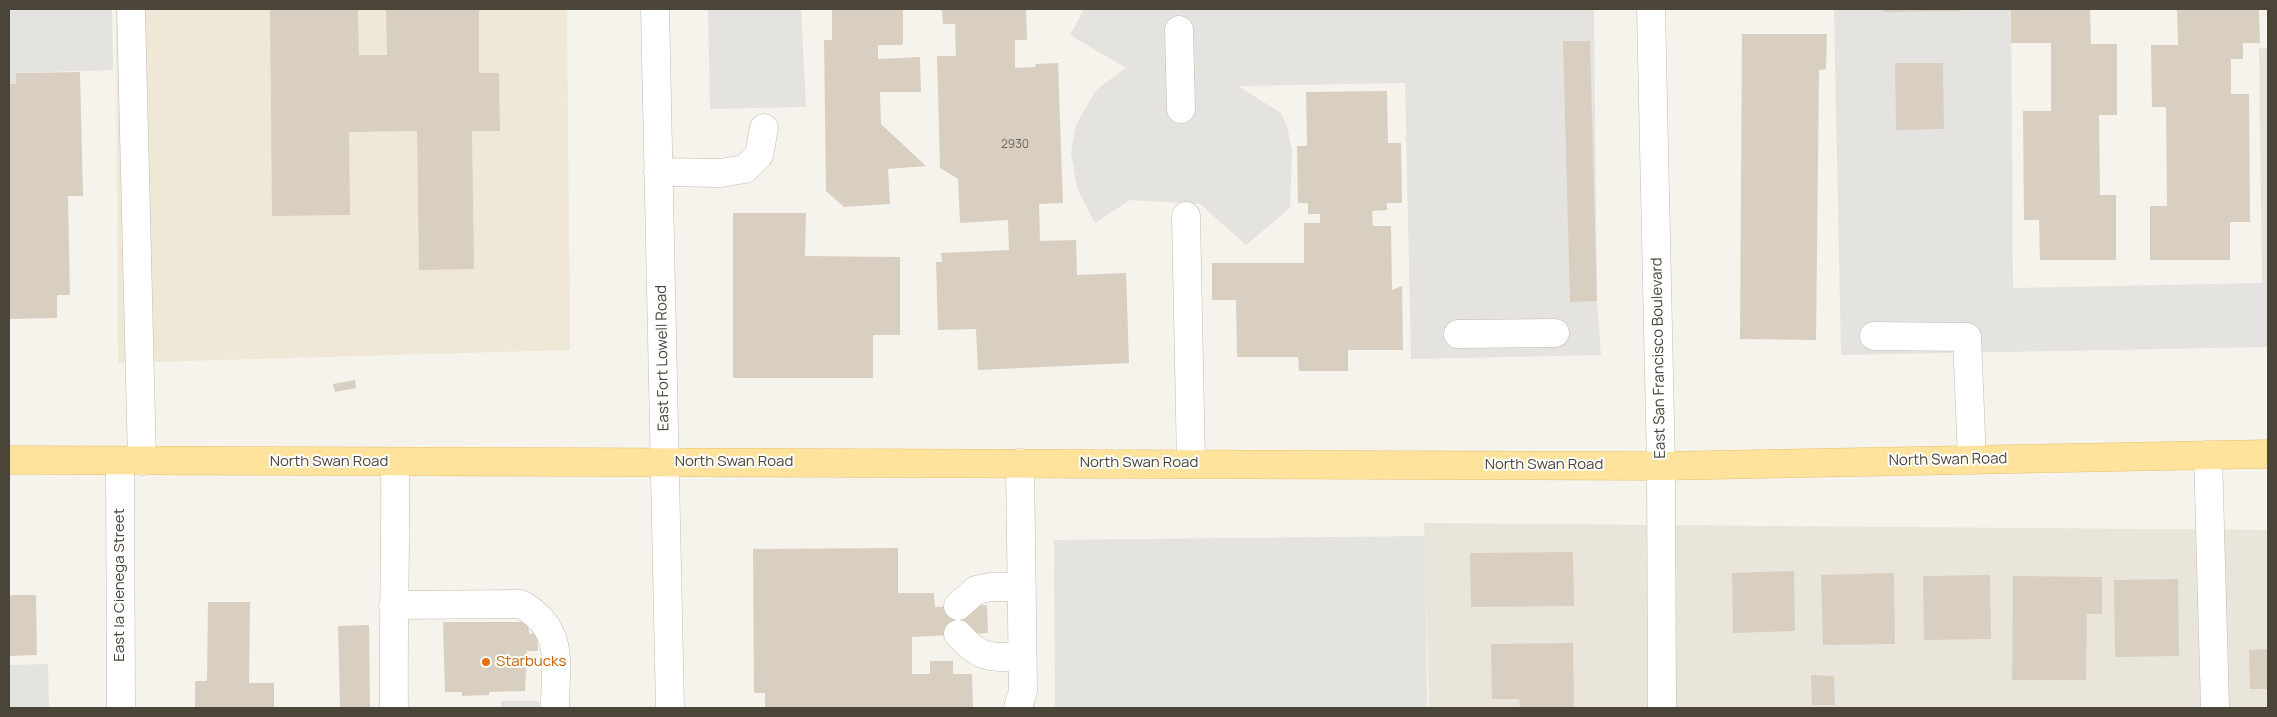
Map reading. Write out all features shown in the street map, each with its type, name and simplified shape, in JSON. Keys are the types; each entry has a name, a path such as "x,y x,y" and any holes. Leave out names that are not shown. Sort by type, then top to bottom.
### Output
{"main road":[{"name":"North Swan Road","path":"9,460 1661,466 2268,454"}],"street":[{"name":"East la Cienega Street","path":"121,708 131,461 131,9"},
{"name":"East Fort Lowell Road","path":"655,9 670,708"},
{"name":"East San Francisco Boulevard","path":"1651,9 1661,466 1662,708"},
{"path":"1179,30 1181,108"},
{"path":"658,172 720,173 745,169 759,155 764,128"},
{"path":"1186,216 1191,464"},
{"path":"1458,334 1555,332"},
{"path":"1874,336 1967,338 1972,460"},
{"path":"2208,456 2215,708"},
{"path":"394,708 395,462"},
{"path":"1020,463 1022,657 1026,703"},
{"path":"958,606 976,590 991,587 1022,587"},
{"path":"393,605 521,604 533,611 543,620 555,644 556,708"},
{"path":"958,634 967,644 985,657 1022,657"}],"shaded area":[{"path":"9,9 112,9 113,70 16,73 16,84 9,84"},
{"path":"116,9 567,9 570,350 118,363"},
{"path":"708,9 801,9 806,107 710,109"},
{"path":"1084,9 1594,9 1597,301 1601,355 1411,359 1405,83 1238,86 1281,113 1287,126 1292,151 1290,208 1246,245 1200,204 1130,200 1095,223 1077,188 1071,153 1076,125 1096,90 1126,68 1070,35"},
{"path":"1834,9 2011,9 2013,288 2262,283 2259,48 2268,48 2268,347 1841,355"},
{"path":"1424,523 2268,530 2268,708 1429,708"},
{"path":"1425,536 1427,708 1055,708 1054,540"},
{"path":"48,664 49,708 9,708 9,665"},
{"path":"501,701 539,701 539,708 501,708"}],"building":[{"path":"270,9 358,9 359,55 387,55 386,9 479,9 479,73 499,73 500,131 472,131 474,269 419,270 417,131 349,132 350,215 272,216"},
{"path":"832,9 903,9 903,45 878,45 878,59 920,57 921,92 880,92 881,124 926,166 888,169 890,204 844,207 826,191 824,40 832,40"},
{"path":"942,9 1026,9 1027,40 1015,40 1015,68 1035,67 1036,64 1058,63 1063,203 1039,204 1040,241 1076,240 1077,275 1126,273 1129,363 978,370 976,329 938,330 936,262 942,262 941,253 1009,250 1008,220 960,223 958,179 940,168 937,56 956,56 955,24 943,24"},
{"path":"1884,9 1961,9 1961,11 1884,12"},
{"path":"2090,9 2091,44 2117,44 2117,115 2099,115 2100,195 2116,195 2116,260 2040,260 2039,220 2024,220 2023,111 2051,111 2051,43 2011,43 2011,10"},
{"path":"2177,9 2259,9 2260,43 2243,43 2243,59 2231,59 2231,94 2249,94 2250,222 2230,222 2230,260 2150,260 2150,206 2167,206 2166,107 2152,107 2151,45 2178,45"},
{"path":"1742,34 1827,34 1826,69 1819,70 1816,340 1740,339"},
{"path":"1563,41 1590,41 1597,301 1570,302"},
{"path":"1895,63 1943,63 1944,129 1896,130"},
{"path":"80,72 83,196 68,196 70,295 57,295 57,318 9,319 9,84 16,84 16,73"},
{"path":"1387,91 1388,143 1401,143 1402,203 1387,203 1387,210 1372,211 1373,226 1391,226 1392,290 1402,286 1403,350 1348,350 1348,371 1299,371 1298,357 1237,357 1236,300 1212,300 1212,263 1304,263 1304,223 1320,223 1320,214 1308,214 1308,203 1298,203 1297,146 1307,146 1306,92"},
{"path":"733,213 806,213 805,256 900,257 900,335 873,335 873,378 733,378"},
{"path":"355,380 356,388 335,392 333,384"},
{"path":"898,548 898,593 934,593 935,607 987,605 988,633 912,637 912,674 930,674 930,661 953,661 953,674 972,674 973,708 765,708 765,693 754,693 753,549"},
{"path":"1573,552 1574,606 1471,607 1470,553"},
{"path":"1794,571 1795,631 1733,633 1732,573"},
{"path":"1894,573 1895,644 1823,645 1821,575"},
{"path":"1990,575 1991,639 1924,640 1923,576"},
{"path":"2013,576 2102,577 2102,614 2087,614 2086,680 2012,680"},
{"path":"2178,579 2179,656 2115,657 2114,580"},
{"path":"9,595 36,595 37,655 9,656"},
{"path":"208,602 250,602 249,683 274,683 274,708 195,708 195,681 207,681"},
{"name":"Starbucks","path":"443,622 528,622 529,634 537,633 538,651 527,651 525,691 489,692 489,695 462,696 462,692 445,692"},
{"path":"369,625 370,708 340,708 338,626"},
{"path":"1573,643 1574,708 1520,708 1519,699 1492,699 1491,644"},
{"path":"2268,649 2268,689 2250,689 2249,650"},
{"path":"1811,675 1834,676 1835,705 1812,705"}],"place":[{"name":"Starbucks","path":"486,662"}]}
